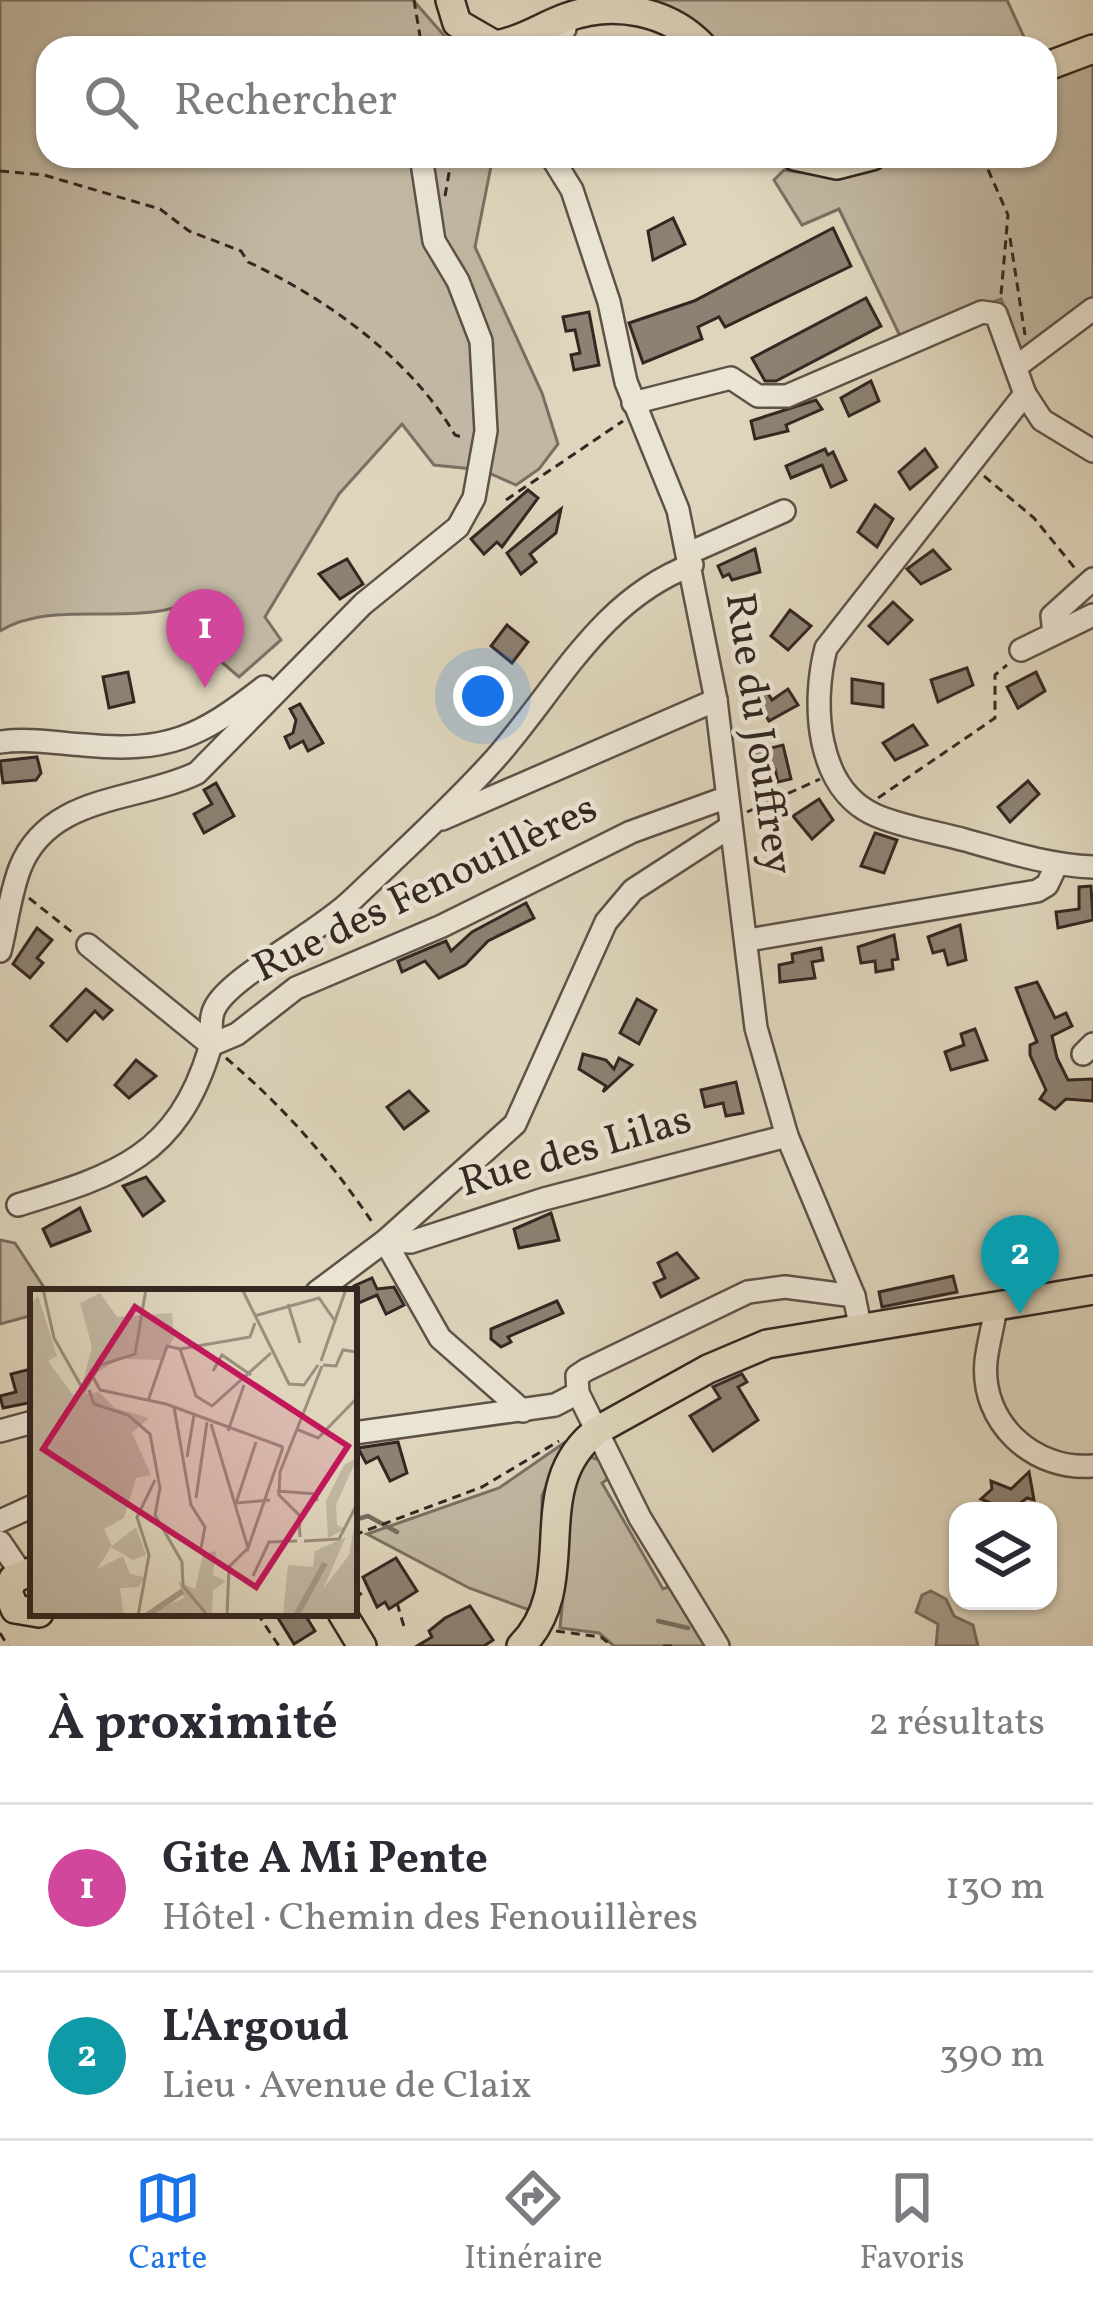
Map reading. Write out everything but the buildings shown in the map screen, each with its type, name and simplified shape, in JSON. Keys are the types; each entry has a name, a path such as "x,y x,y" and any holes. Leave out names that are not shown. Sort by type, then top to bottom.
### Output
{"main road":[{"path":"450,0 457,23 471,36"},
{"path":"526,36 566,17 605,9 641,12 689,36"},
{"path":"1057,62 1093,49"},
{"path":"521,1646 550,1601 560,1481 583,1442 598,1430 708,1369 767,1344 1093,1290"},
{"path":"5,1607 9,1586 27,1572"},
{"path":"355,1616 362,1646"}],"street":[{"path":"558,36 566,17"},
{"path":"0,951 22,861 52,825 87,805 174,784 197,773 363,604 458,526 473,498 486,431 481,341 458,281 434,241 424,168"},
{"name":"Rue du Jouffrey","path":"558,168 572,190 589,238 635,408 678,510 716,700 756,1028 787,1136 854,1296 862,1330"},
{"path":"1022,362 1093,309"},
{"path":"635,408 731,378 758,397 787,396 989,313 1022,362 1025,394 1042,420 1093,451"},
{"path":"1025,394 826,648 820,698 832,772 845,793 866,809 1056,866 1093,867"},
{"name":"Rue des Fenouillères","path":"728,815 631,832 442,926 296,988 237,1034 211,1045 210,1022 217,1002 318,932 431,825 496,757 615,608 690,559 784,511"},
{"path":"1054,633 1052,616 1086,576"},
{"path":"1026,647 1093,615"},
{"path":"0,742 97,746 178,741 210,729 274,678 282,682"},
{"path":"431,825 716,700"},
{"path":"320,1289 385,1241 514,1124 619,903 728,815"},
{"path":"748,940 1037,892 1047,885 1056,866"},
{"path":"18,1205 96,1181 146,1154 186,1100 211,1045 88,945"},
{"name":"Rue des Lilas","path":"385,1241 410,1242 544,1199 787,1136"},
{"path":"385,1241 440,1338 523,1411"},
{"path":"718,1646 640,1518 578,1393 577,1376 748,1292 785,1286 854,1296"},
{"path":"996,1305 986,1361 994,1412 1029,1453 1065,1465 1093,1466"},
{"path":"357,1433 523,1411 554,1405 578,1393"},
{"path":"0,1431 30,1423"},
{"path":"0,1521 30,1507"},
{"path":"0,1542 27,1572"}],"path":[{"path":"414,0 420,36"},
{"path":"439,179 442,201 449,168"},
{"path":"987,168 1008,214 1022,362"},
{"path":"0,171 44,176 160,208 189,231 241,251 248,262 375,344 427,393 454,435 464,439 486,431"},
{"path":"989,313 1008,230"},
{"path":"506,500 635,408"},
{"path":"969,464 1034,518 1086,576"},
{"path":"866,809 897,782 995,718 995,675 1026,647"},
{"path":"728,815 782,800 832,772"},
{"path":"14,886 88,945"},
{"path":"211,1045 269,1094 340,1173 385,1241"},
{"path":"357,1533 482,1487 555,1444"},
{"path":"357,1597 366,1589"},
{"path":"397,1603 405,1630"},
{"path":"259,1616 279,1646"},
{"path":"554,1631 601,1637 612,1646"},
{"path":"0,1633 8,1646"},
{"path":"663,1646 674,1646"}],"shaded area":[{"path":"0,0 413,0 444,36 36,36 36,168 491,168 475,247 542,393 558,444 539,469 516,485 482,470 434,465 402,424 339,494 265,617 281,640 239,677 188,633 173,608 130,614 62,614 19,622 0,631"},
{"path":"626,0 1007,0 1024,36 693,36"},
{"path":"1057,55 1093,63 1093,301 1021,349 1001,299 901,338 839,209 802,225 774,180 784,170 798,172 796,168 1057,168"},
{"path":"0,1240 15,1243 45,1289 30,1289 30,1316 0,1324"},
{"path":"564,1443 542,1496 542,1575 532,1611 469,1588 367,1534 499,1488"},
{"path":"585,1455 602,1461 612,1476 602,1483 663,1589 676,1584 713,1646 614,1646 599,1633 560,1628 573,1489"},
{"path":"931,1591 946,1599 954,1616 973,1625 978,1646 936,1646 938,1624 916,1612 922,1595"}],"waterway":[{"path":"357,1519 368,1516 397,1532"},
{"path":"658,1621 688,1628"}],"place":[{"name":"Gite A Mi Pente","path":"205,688"},
{"name":"L'Argoud","path":"1020,1314"}]}
